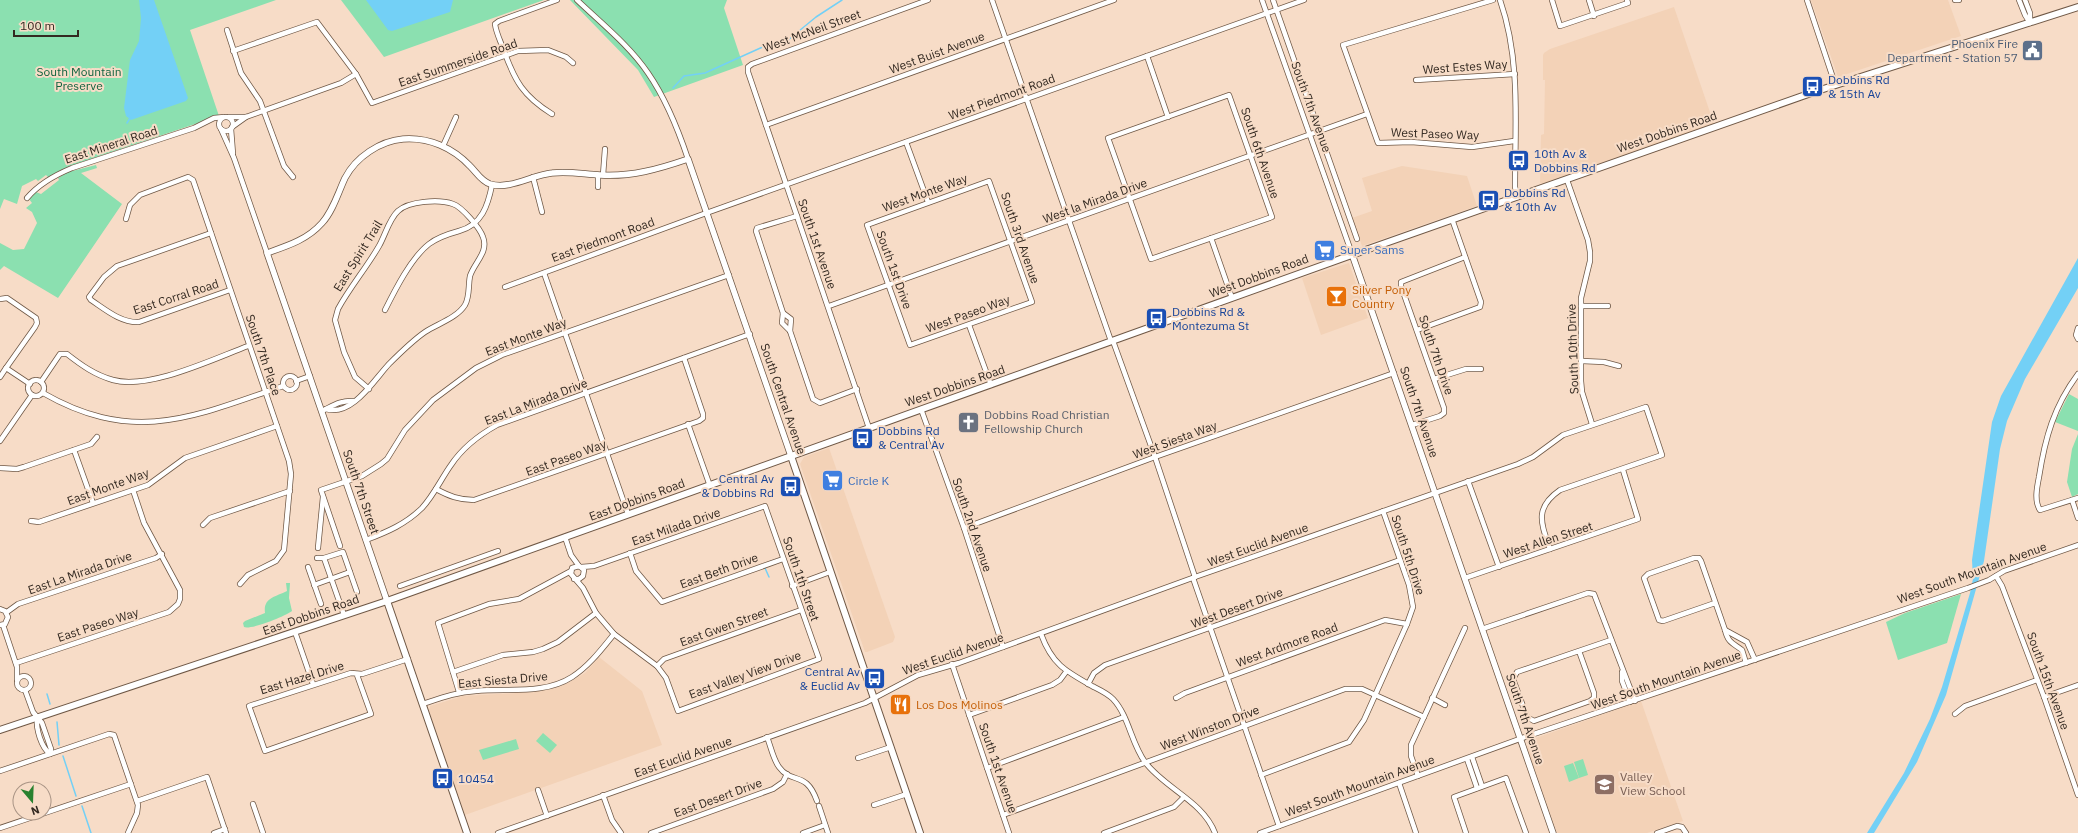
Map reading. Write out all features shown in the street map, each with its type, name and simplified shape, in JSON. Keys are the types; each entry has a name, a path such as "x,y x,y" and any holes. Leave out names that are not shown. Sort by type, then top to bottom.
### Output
{"main road":[{"name":"West Dobbins Road","path":"791,456 1352,254 1567,180 1835,84 2078,7"},
{"name":"East Dobbins Road","path":"37,718 344,616 791,456"},
{"name":"South Central Avenue","path":"791,456 920,833"},
{"name":"South 7th Street","path":"387,601 467,833"},
{"path":"0,730 37,718"}],"street":[{"path":"552,114 523,91 513,76 495,24 499,21 556,0"},
{"name":"South Central Avenue","path":"576,0 611,32 647,71 673,119 708,213 791,456"},
{"name":"West McNeil Street","path":"748,67 752,64 928,0"},
{"path":"992,0 1112,341 1155,457 1210,628 1279,826"},
{"name":"West Buist Avenue","path":"766,125 1114,0"},
{"name":"South 7th Avenue","path":"1262,0 1394,373 1553,833"},
{"name":"South 7th Avenue","path":"1273,0 1357,239"},
{"name":"West Piedmont Road","path":"708,213 1304,0"},
{"path":"1367,114 1343,45 1493,0"},
{"path":"1500,0 1512,41 1515,74 1515,187 1518,197"},
{"path":"1552,0 1560,26 1594,16 1628,2"},
{"path":"1590,0 1594,16"},
{"path":"1806,0 1835,84"},
{"path":"2019,0 2030,23"},
{"path":"2026,0 2030,13 2030,23"},
{"path":"233,51 317,22 356,74"},
{"path":"227,30 241,73 260,101 284,166 293,177"},
{"name":"East Summerside Road","path":"356,74 372,103 505,55 530,49 548,50 566,57 573,63"},
{"path":"1147,56 1168,117 1108,138 1129,199 1151,260 1210,238 1232,298"},
{"name":"South 1st Avenue","path":"748,67 748,72 870,428"},
{"name":"East Mineral Road","path":"27,198 34,190 66,170 208,122 218,117 246,116 342,82 356,74"},
{"name":"West Estes Way","path":"1416,80 1515,74"},
{"name":"South 6th Avenue","path":"1168,117 1229,95 1272,217 1210,238"},
{"name":"West la Mirada Drive","path":"829,306 1367,114"},
{"name":"West Paseo Way","path":"1367,114 1378,143 1411,142 1472,147 1514,141"},
{"name":"East Mineral Road","path":"232,128 246,116"},
{"path":"226,117 220,126 226,131 232,128"},
{"name":"South 7th Street","path":"226,117 232,121 234,158"},
{"path":"443,146 456,117"},
{"name":"East Mineral Road","path":"208,122 220,126"},
{"name":"South 7th Street","path":"220,126 234,158 310,376 324,410 346,481 387,601"},
{"path":"267,253 297,242 316,229 328,215 349,171 370,151 390,142 403,139 430,141 443,146 458,154 480,178 492,185 502,186 533,177 566,172 601,175 644,173 688,159"},
{"path":"906,142 928,202"},
{"path":"598,187 605,149"},
{"name":"South 7th Place","path":"126,219 130,205 140,195 188,177 191,178 289,461 291,474 284,550 276,561 248,575 240,584"},
{"path":"533,177 542,212"},
{"name":"South 10th Drive","path":"1567,180 1590,246 1590,260 1581,306 1582,392 1592,424"},
{"name":"West Monte Way","path":"867,225 989,181"},
{"name":"South 3rd Avenue","path":"989,181 1032,302"},
{"path":"385,310 422,250 439,238 461,231 474,224 484,213 489,202 492,185"},
{"name":"East Spirit Trail","path":"369,389 355,377 351,370 337,332 335,320 345,296 378,247 397,212 406,206 425,203 454,204 466,214 474,224"},
{"name":"East Piedmont Road","path":"505,287 708,213"},
{"path":"790,331 782,323 783,313 756,235 757,228 797,216"},
{"path":"1416,330 1480,307 1481,302 1452,220"},
{"path":"324,410 331,410 349,405 360,398 389,365 424,333 448,319 464,306 468,297 470,277 485,245 483,236 474,224"},
{"name":"South 1st Drive","path":"867,225 910,345"},
{"name":"East Corral Road","path":"211,233 117,266 104,277 89,297 91,300 115,315 131,323 139,322 230,290"},
{"name":"South 7th Drive","path":"1412,425 1444,413 1400,282 1465,258"},
{"path":"544,273 628,514"},
{"name":"East Monte Way","path":"323,495 321,490 366,474 381,464 422,412 447,388 462,377 502,355 729,274"},
{"path":"0,299 7,298 36,318 37,323 0,377"},
{"name":"West Paseo Way","path":"910,345 1032,302"},
{"path":"1581,306 1608,306"},
{"path":"783,313 791,319 790,331 813,399 820,403 857,388"},
{"path":"970,324 990,385"},
{"path":"2078,328 2076,332 2078,339"},
{"name":"East La Mirada Drive","path":"366,540 403,524 422,508 459,454 482,433 497,425 750,334"},
{"path":"41,382 60,354 67,354 98,374 114,380 131,382 153,380 248,346"},
{"name":"East Paseo Way","path":"436,489 451,497 462,500 474,500 607,454 703,418 704,414 684,358"},
{"path":"1582,362 1604,362 1619,366"},
{"path":"6,368 30,384"},
{"path":"1434,380 1466,369 1481,368"},
{"name":"West Siesta Way","path":"964,528 1155,457 1394,373"},
{"path":"2078,374 2060,404 2044,442 2037,487 2037,502 2040,510 2076,499 2078,518"},
{"path":"296,381 310,376"},
{"path":"283,386 284,380 288,377 293,378 296,381"},
{"path":"36,380 41,382 44,388 42,393 36,396 32,395 28,388 30,384 36,380"},
{"path":"283,386 287,390 292,390 296,386 296,381"},
{"path":"42,393 57,401 92,414 116,420 144,423 188,417 283,386"},
{"path":"0,441 32,395"},
{"name":"West Euclid Avenue","path":"874,699 907,680 1041,634 1435,492 1526,461 1562,435 1646,407 1662,455 1623,470"},
{"name":"South 2nd Avenue","path":"921,409 964,528 1003,647"},
{"path":"688,424 710,486"},
{"name":"East Monte Way","path":"31,521 39,522 133,490 155,481 185,458 277,426"},
{"path":"0,468 16,469 91,444 98,437"},
{"path":"74,450 93,503"},
{"path":"1550,549 1542,518 1542,511 1546,501 1560,490 1623,470"},
{"name":"West Allen Street","path":"1464,578 1638,519 1623,470"},
{"path":"1468,481 1499,567"},
{"path":"133,490 144,523 162,554"},
{"path":"203,526 210,518 290,491"},
{"path":"323,495 340,546"},
{"path":"318,548 323,495"},
{"name":"East Milada Drive","path":"584,574 594,566 765,506"},
{"name":"South 1th Street","path":"765,506 800,610 819,659"},
{"name":"South 5th Drive","path":"1261,775 1349,742 1364,720 1407,624 1413,607 1413,600 1383,511"},
{"path":"565,537 571,555 571,570 573,578 583,588 596,614 614,634 657,666"},
{"name":"West South Mountain Avenue","path":"1260,833 1521,739 1970,587 1996,576 2004,570 2078,545"},
{"path":"400,586 498,551"},
{"path":"317,558 324,558 343,552 357,592"},
{"name":"East Beth Drive","path":"630,553 636,571 662,602 783,559"},
{"name":"East La Mirada Drive","path":"7,612 18,604 156,558 162,554"},
{"name":"East Paseo Way","path":"16,665 174,609 180,598 178,583 162,554"},
{"path":"486,555 490,564"},
{"path":"571,555 580,566 584,574 583,588"},
{"path":"324,558 344,616"},
{"path":"1715,603 1663,621 1659,620 1646,587 1645,576 1694,558 1699,558 1725,630 1728,641 1740,648 1746,663"},
{"name":"West Desert Drive","path":"1088,684 1094,673 1105,666 1400,560"},
{"path":"459,692 438,623 489,604 519,599 558,579 571,570 574,566 580,566"},
{"name":"East Milada Drive","path":"580,566 594,566"},
{"path":"308,567 321,604"},
{"path":"314,585 350,572"},
{"path":"792,586 830,572"},
{"path":"558,579 580,579 584,574"},
{"name":"South 15th Avenue","path":"1996,576 2002,586 2044,697 2078,795"},
{"path":"414,581 417,590"},
{"path":"1482,629 1588,593 1594,594 1632,702"},
{"path":"0,609 7,612 8,620 1,625 16,665 18,688 25,690 30,687 30,683 28,678 16,665"},
{"name":"East Gwen Street","path":"657,666 664,659 800,610"},
{"path":"453,672 503,655 533,652 543,649 558,642 596,614"},
{"name":"West Ardmore Road","path":"1176,698 1185,692 1385,620 1407,624"},
{"path":"1418,776 1411,756 1410,748 1465,628"},
{"path":"1725,630 1746,641 1749,644 1755,660"},
{"path":"295,632 313,684"},
{"name":"East Siesta Drive","path":"423,704 459,692 538,688 556,684 570,678 582,670 592,661 614,634"},
{"path":"1041,634 1049,653 1066,672 1114,700 1124,717 1137,749 1146,764 1205,816 1215,833"},
{"path":"1579,651 1594,693 1594,698 1590,701 1534,721 1530,720 1527,717 1514,675 1517,672 1611,640"},
{"path":"1740,648 1746,641"},
{"name":"East Hazel Drive","path":"357,675 371,714 265,751 249,706 350,673 357,675 408,659"},
{"name":"East Valley View Drive","path":"657,666 666,678 678,710 819,659"},
{"name":"South 1st Avenue","path":"952,664 1009,833"},
{"path":"969,715 1052,685 1060,680 1066,672"},
{"path":"17,680 25,676"},
{"path":"1955,714 1965,706 2037,680"},
{"path":"2044,697 2078,685"},
{"name":"West Winston Drive","path":"1003,815 1146,764 1345,689 1362,689 1424,717"},
{"path":"25,690 37,718 42,723 51,748 50,754"},
{"path":"1432,698 1445,705"},
{"name":"East Euclid Avenue","path":"498,833 874,699"},
{"path":"987,768 1124,717"},
{"path":"37,718 36,724 45,751 50,754"},
{"path":"0,771 108,734 114,734 137,801 138,809 128,833"},
{"path":"41,739 47,737"},
{"path":"767,738 776,762 787,774 807,783 812,788 828,833"},
{"path":"858,758 890,746"},
{"path":"1469,758 1478,774 1480,787"},
{"path":"1469,758 1473,776 1480,787"},
{"name":"East Desert Drive","path":"651,833 773,789 783,782 787,774"},
{"path":"1473,776 1478,774"},
{"path":"137,801 207,777 225,831 214,833"},
{"path":"807,783 810,778"},
{"path":"1466,833 1454,797 1506,778 1526,833"},
{"path":"1399,783 1416,833"},
{"path":"0,828 131,784"},
{"path":"538,790 546,816"},
{"path":"874,805 907,794"},
{"path":"603,795 612,820 621,833"},
{"path":"1104,833 1174,807 1184,797"},
{"path":"253,804 263,833"},
{"path":"803,833 825,825"},
{"path":"1657,833 1677,826 1682,826 1686,833"}],"shaded area":[{"path":"1811,0 1948,0 1961,36 1838,77"},
{"path":"1674,7 1714,124 1544,184 1540,183 1541,135 1544,134 1544,53 1550,49"},
{"path":"1402,166 1467,176 1477,206 1362,246 1352,218 1372,211 1362,178"},
{"path":"1349,263 1368,318 1321,335 1302,278"},
{"path":"829,448 895,637 893,642 867,652 865,652 800,464 804,457"},
{"path":"599,657 642,691 662,745 465,815 429,710 430,706 463,696 533,692 556,688 585,673"},
{"name":"Valley View School","path":"1641,701 1683,821 1647,833 1557,833 1527,748 1530,740"}],"green space":[{"name":"South Mountain Preserve","path":"0,0 276,0 190,30 219,116 76,164 59,171 49,178 46,175 38,181 36,179 22,186 17,204 4,199 0,209"},
{"path":"341,0 544,0 384,57"},
{"path":"570,0 727,0 724,8 743,65 654,97 638,70"},
{"path":"96,165 97,168 81,173 122,204 58,298 4,266 0,270 0,243 13,250 24,249 37,223 32,212 26,208 32,203 29,199 36,192 41,194 59,180 58,178 68,172"},
{"path":"2069,394 2078,399 2078,431 2055,422"},
{"path":"2078,434 2078,494 2072,497 2067,482 2072,449"},
{"path":"286,583 290,583 289,598 292,611 261,625 244,627 243,623 245,621 265,613 266,604 268,601 287,591"},
{"path":"1961,594 1947,643 1898,660 1886,622 1905,613"},
{"path":"543,733 557,745 550,753 536,741"},
{"path":"516,739 519,749 483,760 479,750"},
{"path":"1583,759 1588,775 1579,778 1574,762"},
{"path":"1573,763 1579,778 1569,782 1564,766"}],"water":[{"path":"139,0 154,0 188,98 186,101 131,120 126,116 124,108 130,60 139,41 141,18"},
{"path":"366,0 453,0 450,12 392,31 388,30"},
{"path":"2078,258 2078,288 2025,379 2007,421 2000,449 1984,561 1946,695 1917,762 1874,833 1867,833 1904,773 1930,719 1942,687 1973,579 1972,560 1992,422 2001,396"}],"waterway":[{"path":"673,88 684,76 705,73 767,45 788,40 816,17 842,0"},
{"path":"127,123 130,118"},
{"path":"765,568 769,577"},
{"path":"47,694 50,704"},
{"path":"57,722 59,745"},
{"path":"63,756 76,796"},
{"path":"82,806 91,833"}],"place":[{"name":"Phoenix Fire Department - Station 57","path":"2033,51"},
{"name":"Dobbins Rd & 15th Av","path":"1812,87"},
{"name":"10th Av & Dobbins Rd","path":"1519,161"},
{"name":"Dobbins Rd & 10th Av","path":"1489,200"},
{"name":"Super Sams","path":"1325,250"},
{"name":"Silver Pony Country","path":"1337,297"},
{"name":"Dobbins Rd & Montezuma St","path":"1157,319"},
{"name":"Dobbins Road Christian Fellowship Church","path":"969,422"},
{"name":"Dobbins Rd & Central Av","path":"862,438"},
{"name":"Circle K","path":"833,481"},
{"name":"Central Av & Dobbins Rd","path":"790,486"},
{"name":"Central Av & Euclid Av","path":"875,679"},
{"name":"Los Dos Molinos","path":"901,705"},
{"name":"10454","path":"442,779"},
{"name":"Valley View School","path":"1605,784"}]}
